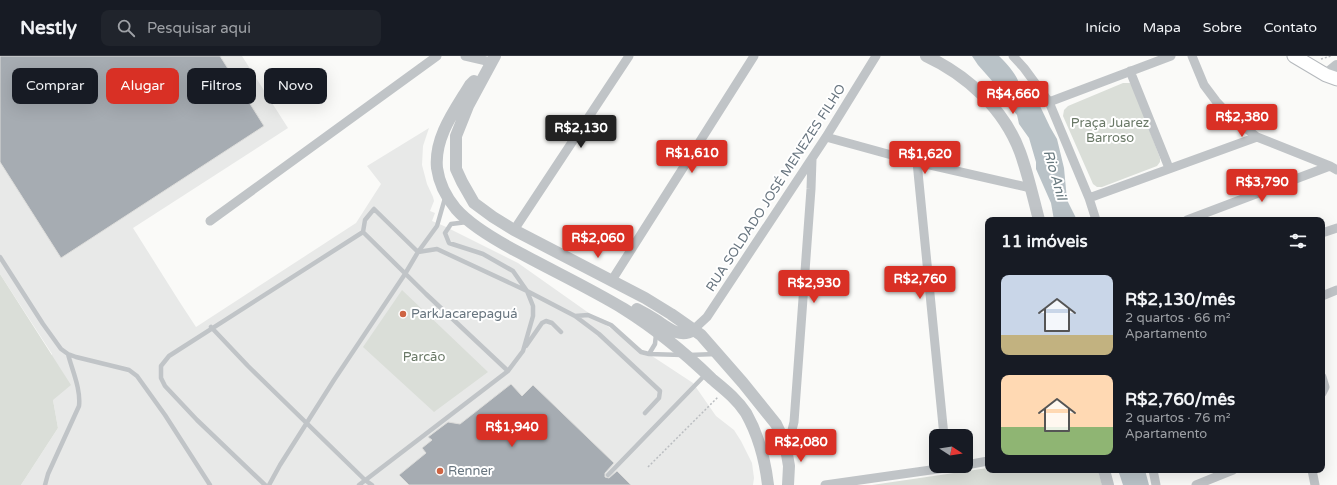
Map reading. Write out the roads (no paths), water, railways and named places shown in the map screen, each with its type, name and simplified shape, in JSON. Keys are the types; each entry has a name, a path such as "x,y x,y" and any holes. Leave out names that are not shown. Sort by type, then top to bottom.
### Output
{"main road":[{"path":"1299,58 1331,77"}],"street":[{"path":"210,221 437,56"},
{"path":"465,56 493,59"},
{"path":"514,230 629,56"},
{"path":"612,280 754,56"},
{"name":"RUA SOLDADO JOSÉ MENEZES FILHO","path":"693,330 707,317 826,137 876,56"},
{"path":"926,56 944,64 964,78 995,109 1010,131 1020,151 1038,217"},
{"path":"1013,56 1024,68 1049,102 1089,198 1095,217"},
{"path":"1049,102 1171,56"},
{"path":"1192,56 1204,85 1229,115 1257,137 1333,168"},
{"path":"493,59 470,85 444,129 438,153 437,167 446,195 456,210 496,240 623,309 656,330 707,373 737,401 752,425 762,451 768,485"},
{"path":"493,59 468,106 456,136 456,169 474,203 514,230 612,280 671,314 701,335 776,424 785,442 789,466 788,485"},
{"path":"1331,77 1337,66"},
{"path":"1130,72 1169,168"},
{"path":"826,137 917,162 1031,188"},
{"path":"1089,198 1257,137"},
{"path":"785,442 791,434 794,422 812,158"},
{"path":"917,162 943,429"},
{"path":"1195,217 1333,168"},
{"path":"1325,232 1337,228"},
{"path":"584,288 623,302 655,319 671,330 684,333 693,330"},
{"path":"1325,295 1337,290"},
{"path":"973,464 985,462"},
{"path":"825,485 929,470"},
{"path":"1105,473 1108,485"},
{"path":"1154,473 1156,485"},
{"path":"1196,485 1226,473"},
{"path":"1313,473 1315,485"}],"lane":[{"path":"269,485 306,423 418,252 437,226 443,210 446,195"},
{"path":"265,485 196,420 164,386 160,378 160,366 169,356 211,327 363,232 365,220 374,209 418,252"},
{"path":"470,221 451,224 445,233 449,242 483,254 513,271 527,291 533,306 533,316 523,351"},
{"path":"363,232 405,274 508,371"},
{"path":"418,252 437,249 527,291 575,316 599,334 660,391 659,398 645,414"},
{"path":"0,257 61,349 68,354 129,370 137,376 165,414 210,485"},
{"path":"575,316 588,315 611,325 641,352 649,354 685,355 718,354"},
{"path":"359,485 508,371 542,324 546,321 552,323 561,332"},
{"path":"211,327 306,423 372,485"},
{"path":"649,354 655,344 656,330"},
{"path":"45,485 48,474 79,406 79,393 68,354"},
{"path":"608,475 707,373"}],"water":[{"name":"Rio Anil","path":"972,56 999,56 1014,73 1019,82 1022,93 1040,106 1057,139 1064,168 1067,200 1076,217 1053,217 1051,203 1036,169 1036,162 1029,138 1019,124 1017,115 1004,100 1001,91"},
{"path":"1119,473 1146,473 1149,485 1123,485"}],"place":[{"name":"ParkJacarepaguá","path":"403,314"},
{"name":"Renner","path":"440,471"}],"park label":[{"name":"Praça Juarez Barroso","path":"1110,130"},
{"name":"Parcão","path":"424,357"}]}
